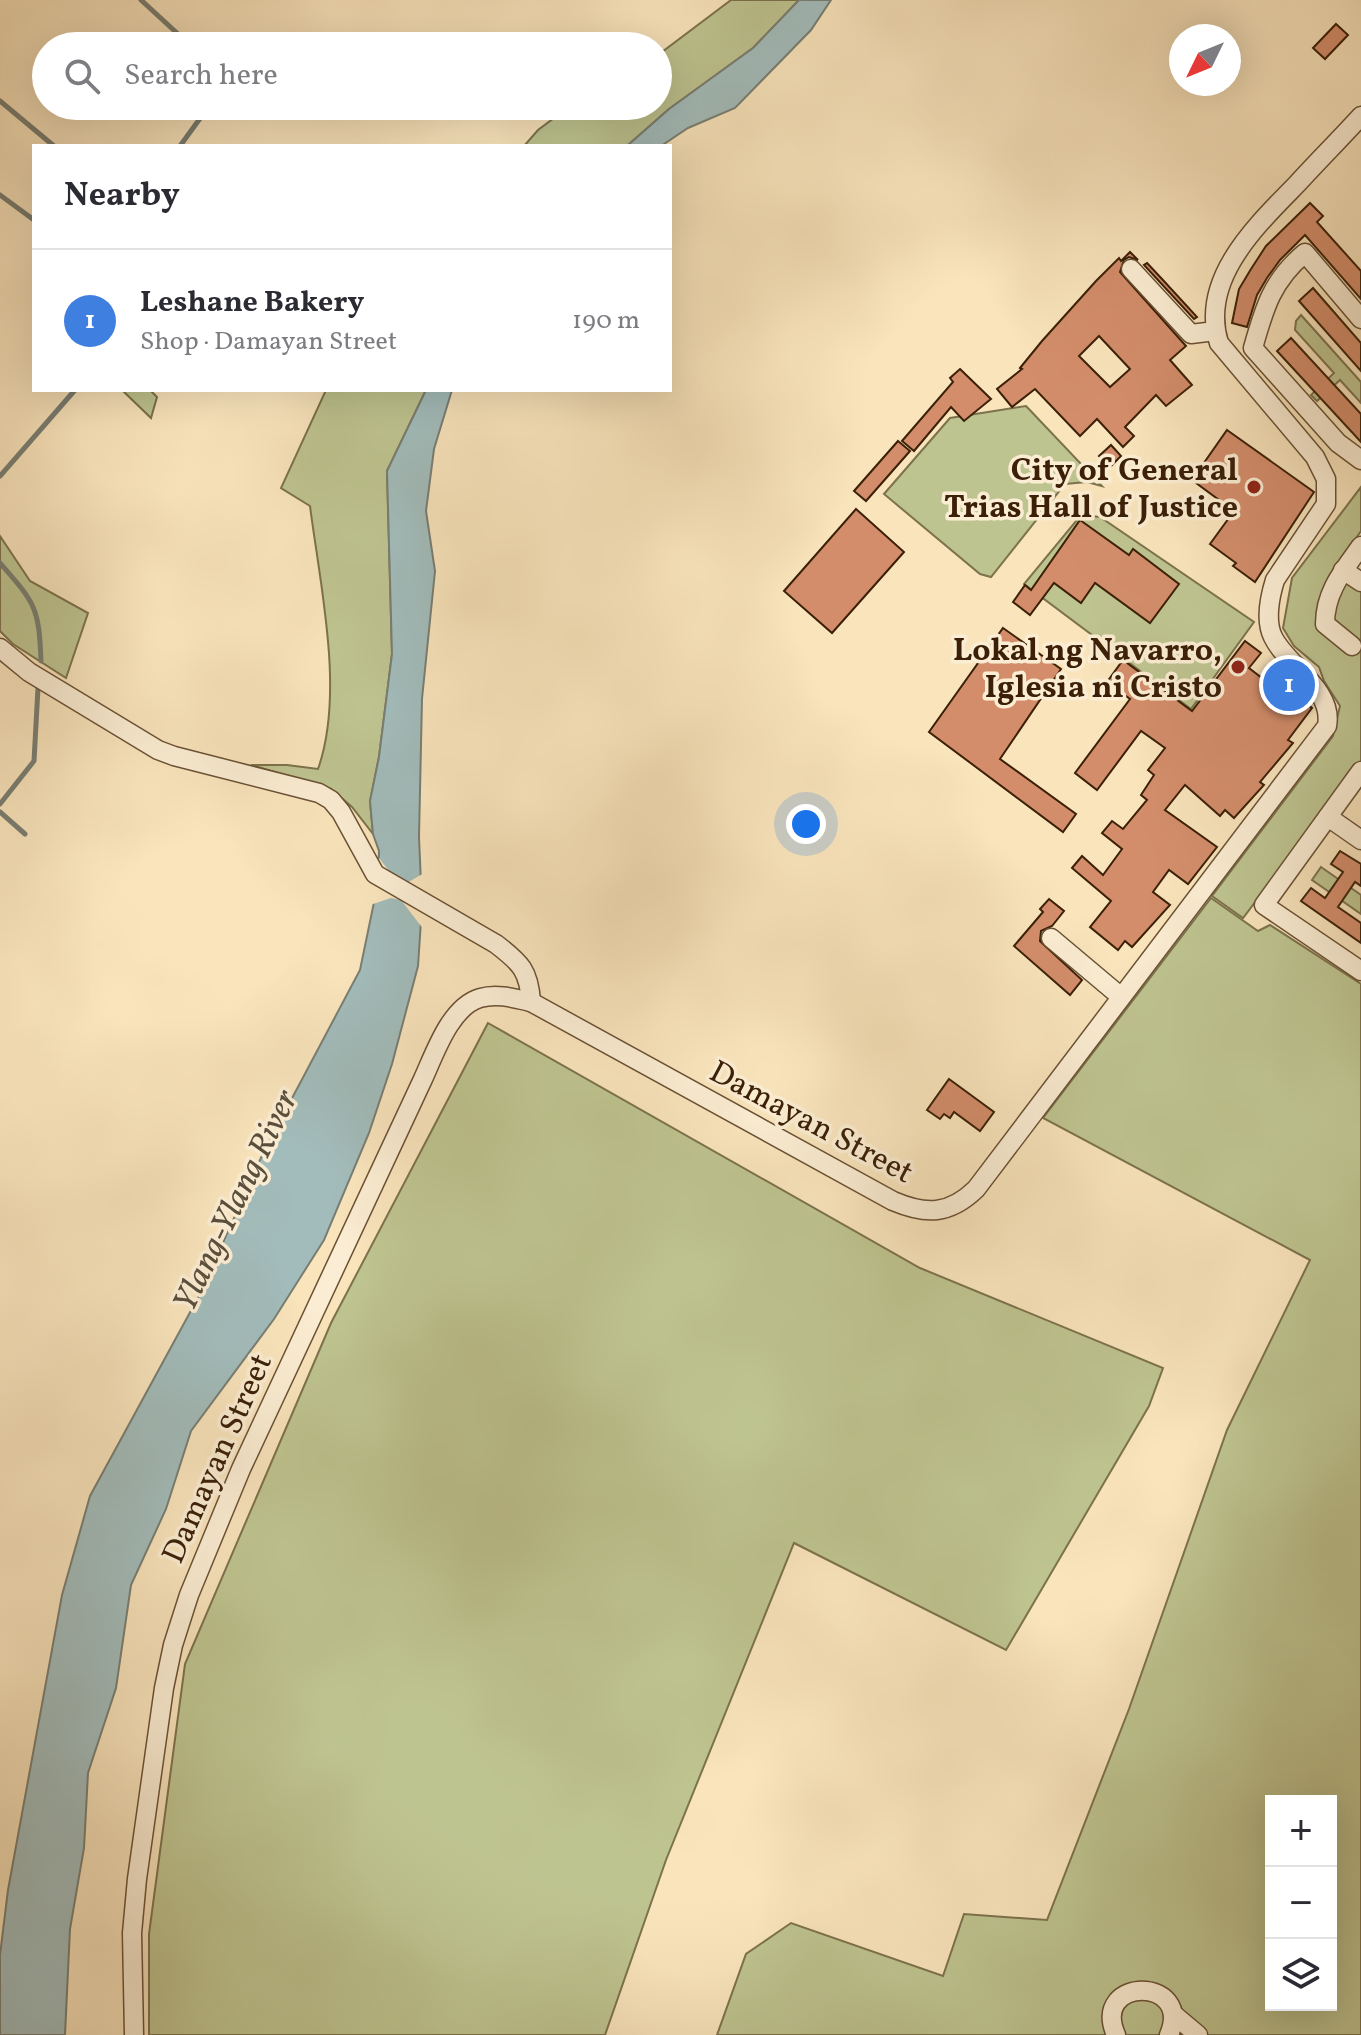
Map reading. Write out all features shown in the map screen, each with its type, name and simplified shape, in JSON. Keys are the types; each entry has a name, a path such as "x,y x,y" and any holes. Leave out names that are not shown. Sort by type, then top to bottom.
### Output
{"street":[{"path":"1131,269 1191,334 1215,331 1220,284 1242,245 1361,116"},
{"path":"1361,319 1305,253 1291,265 1266,300 1253,348 1338,443 1361,460"},
{"name":"Damayan Street","path":"134,2035 132,1933 141,1849 169,1662 189,1595 241,1469 448,1029 460,1012 478,998 501,995 531,1002 893,1201 922,1211 955,1205 976,1189 1327,726 1329,715 1318,693 1273,637 1270,609 1275,580 1326,504 1326,479 1315,457 1231,360 1215,331"},
{"path":"1352,646 1325,624 1329,593 1361,546"},
{"path":"1343,570 1361,582"},
{"path":"0,648 29,672 158,750 306,788 331,800 353,829 375,874 513,957 530,981 531,1002"},
{"path":"1361,771 1264,905 1361,971"},
{"path":"1328,817 1361,840"},
{"path":"1051,938 1120,996"},
{"path":"1116,2035 1112,2025 1114,2008 1132,1991 1149,1990 1170,2005 1173,2014 1169,2035"},
{"path":"1173,2014 1198,2035"}],"green space":[{"path":"731,0 799,0 753,48 672,107 672,44"},
{"path":"551,120 657,120 629,144 526,144"},
{"path":"1301,315 1361,382 1361,403 1340,380 1317,401 1311,395 1334,373 1295,330 1296,321"},
{"path":"124,392 152,392 157,397 151,418"},
{"path":"325,392 425,392 387,471 392,654 370,801 373,834 352,807 331,789 251,765 318,769 330,707 328,639 310,506 281,488"},
{"path":"1026,406 1102,486 1087,482 1065,484 991,577 980,574 884,494 950,418"},
{"path":"1361,487 1361,531 1333,570 1361,591 1361,763 1243,918 1212,896 1333,736 1340,706 1319,667 1294,646 1283,628 1292,578"},
{"path":"1081,515 1100,517 1254,622 1191,709 1024,584"},
{"path":"0,536 30,581 88,613 66,678 13,644 0,631"},
{"path":"1321,867 1361,895 1361,914 1312,880"},
{"path":"1211,898 1258,931 1270,925 1361,984 1361,2035 717,2035 746,1954 791,1923 943,1976 964,1914 1047,1920 1129,1709 1227,1430 1310,1260 1043,1118"},
{"path":"488,1023 920,1268 1163,1368 1149,1406 1006,1650 794,1543 666,1860 605,2035 149,2035 149,1934 185,1664 331,1323"}],"water":[{"path":"799,0 831,0 811,30 735,108 688,128 664,144 629,144 657,120 672,120 672,107 753,48"},
{"path":"425,392 451,392 434,449 426,511 435,571 422,699 419,837 422,906 418,966 392,1064 369,1133 324,1240 274,1319 191,1431 166,1509 131,1585 116,1688 88,1773 84,1848 70,1929 65,2035 0,2035 0,1955 8,1890 62,1595 90,1496 200,1294 264,1151 360,970 378,883 379,851 373,834 370,801 392,654 387,471"}],"pier":[{"path":"379,858 396,880 407,883 424,873 424,930 401,900 391,898 370,905"}],"building":[{"path":"1336,24 1348,35 1325,59 1313,48"},
{"path":"1310,203 1323,216 1317,222 1361,271 1361,299 1305,235 1267,278 1257,295 1247,327 1232,323 1239,289 1251,269 1266,246"},
{"path":"1130,252 1138,260 1129,257 1124,260 1120,272 1186,346 1170,360 1192,385 1166,406 1156,395 1125,427 1134,436 1123,447 1097,419 1080,436 1035,389 1012,407 997,389 1022,369 1042,341 1096,281 1119,258 1121,261","holes":["1099,336 1130,369 1110,387 1079,356"]},
{"path":"1147,263 1197,317 1194,319 1144,265"},
{"path":"1313,288 1361,343 1361,371 1299,301"},
{"path":"1291,338 1361,414 1361,442 1277,351"},
{"path":"960,369 991,399 964,421 951,407 914,451 902,441 953,382 950,378"},
{"name":"City of General Trias Hall of Justice","path":"1227,430 1314,492 1255,582 1210,544 1234,511 1192,480"},
{"path":"898,441 910,451 866,501 854,491"},
{"path":"1111,445 1121,456 1110,467 1099,456"},
{"path":"856,509 904,552 832,633 784,591"},
{"path":"1080,520 1129,555 1133,549 1179,584 1150,623 1095,583 1081,603 1054,583 1030,615 1013,602 1025,585 1031,590"},
{"path":"1003,628 1061,669 1000,759 1076,814 1063,832 929,732"},
{"path":"1245,641 1261,653 1249,668 1275,688 1286,673 1301,689 1296,695 1312,708 1288,740 1293,743 1260,782 1264,785 1234,818 1225,810 1220,816 1185,785 1165,810 1217,847 1188,884 1169,870 1153,892 1170,905 1132,947 1125,941 1118,950 1090,927 1111,901 1072,868 1082,856 1103,875 1122,849 1102,833 1112,821 1123,829 1147,800 1141,795 1154,775 1148,770 1165,748 1141,731 1097,790 1075,773 1130,699 1107,682 1123,660 1192,711"},
{"path":"1340,851 1361,864 1361,886 1355,882 1338,907 1361,923 1361,943 1301,901 1311,888 1325,898 1343,872 1331,864"},
{"path":"1049,899 1064,911 1052,926 1041,931 1040,941 1082,980 1070,995 1014,946 1043,912 1040,909"},
{"path":"949,1079 994,1112 980,1131 954,1112 950,1118 944,1114 940,1119 927,1110"}],"waterway":[{"path":"141,0 176,32"},
{"path":"0,101 52,144"},
{"path":"181,144 199,120"},
{"path":"0,195 32,219"},
{"path":"0,476 73,392"},
{"path":"0,563 33,607 39,629 41,661"},
{"path":"0,804 34,761 38,688"},
{"path":"0,812 25,834"}],"place":[{"name":"City of General Trias Hall of Justice","path":"1254,487"},
{"name":"Lokal ng Navarro, Iglesia ni Cristo","path":"1238,667"},
{"name":"Leshane Bakery","path":"1289,685"}],"water label":[{"name":"Ylang-Ylang River","path":"234,1200"}]}
